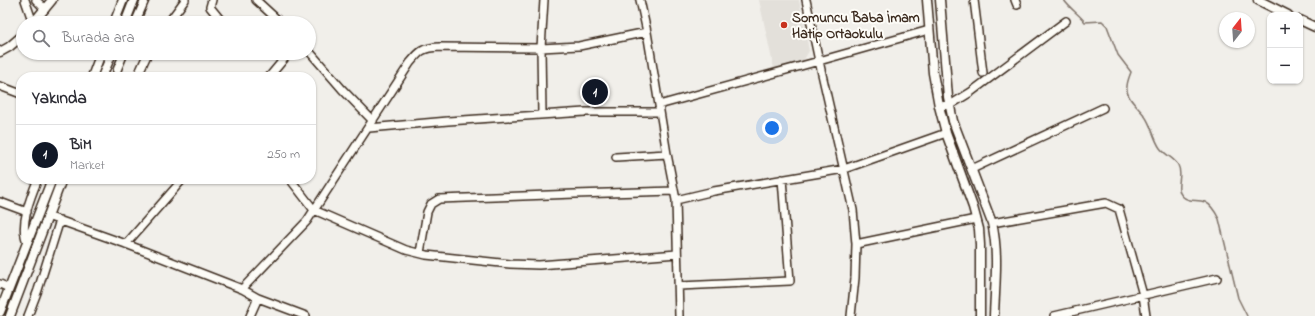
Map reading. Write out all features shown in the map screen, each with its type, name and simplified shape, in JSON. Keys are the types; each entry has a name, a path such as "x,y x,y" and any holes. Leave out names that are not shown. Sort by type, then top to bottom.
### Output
{"main road":[{"path":"39,16 52,0"},
{"path":"117,16 123,0"},
{"path":"128,16 134,0"},
{"path":"927,0 933,73 939,106 946,134 979,230 980,316"},
{"path":"940,0 950,105 953,121 992,223 996,247 994,316"},
{"path":"1258,0 1282,12"},
{"path":"1303,21 1315,27"},
{"path":"0,52 16,41"},
{"path":"94,72 98,60"},
{"path":"104,72 109,60"},
{"path":"0,312 50,184"},
{"path":"10,316 60,184"}],"street":[{"path":"25,0 31,16"},
{"path":"36,0 45,9"},
{"path":"138,16 145,0"},
{"path":"173,16 185,0"},
{"path":"212,0 210,7 217,16"},
{"path":"256,0 273,16"},
{"path":"542,114 541,48 544,0"},
{"path":"640,0 660,108 666,154 676,200 679,286 678,316"},
{"path":"806,0 853,210 856,244 855,278 851,316"},
{"path":"974,0 983,73"},
{"path":"939,106 950,105 971,92 1066,21"},
{"path":"371,124 660,108 929,30"},
{"path":"242,289 299,231 419,52 426,48 541,48 579,46 647,32"},
{"path":"316,59 371,124"},
{"path":"117,72 121,60"},
{"path":"139,72 145,60"},
{"path":"273,72 283,60"},
{"path":"0,86 16,92"},
{"path":"972,169 1103,108"},
{"path":"676,200 714,191 844,169 946,134"},
{"path":"616,157 666,154"},
{"path":"679,286 790,281 782,179"},
{"path":"27,242 24,236 24,231 29,201 36,184"},
{"path":"126,244 179,184"},
{"path":"294,184 314,210 406,250 420,253 510,264 539,265 677,254"},
{"path":"420,253 427,212 431,204 438,199 674,192"},
{"path":"0,202 27,212"},
{"path":"992,223 1106,204 1120,209 1143,295 1146,316"},
{"path":"48,216 126,244 242,289 258,298 306,316"},
{"path":"856,244 976,219"},
{"path":"28,316 38,290 60,220"},
{"path":"1054,316 1217,278"},
{"path":"0,284 10,288"},
{"path":"250,316 258,298"}],"shaded area":[{"name":"Somuncu Baba İmam Hatip Ortaokulu","path":"759,0 799,0 809,51 802,63 774,69"}],"waterway":[{"path":"1064,0 1085,22 1102,21 1107,26 1118,55 1131,72 1127,86 1129,97 1147,119 1160,148 1174,160 1180,169 1180,193 1187,199 1207,203 1217,214 1238,298 1247,316"}],"place":[{"name":"Somuncu Baba İmam Hatip Ortaokulu","path":"784,25"},
{"name":"BiM","path":"595,92"}]}
